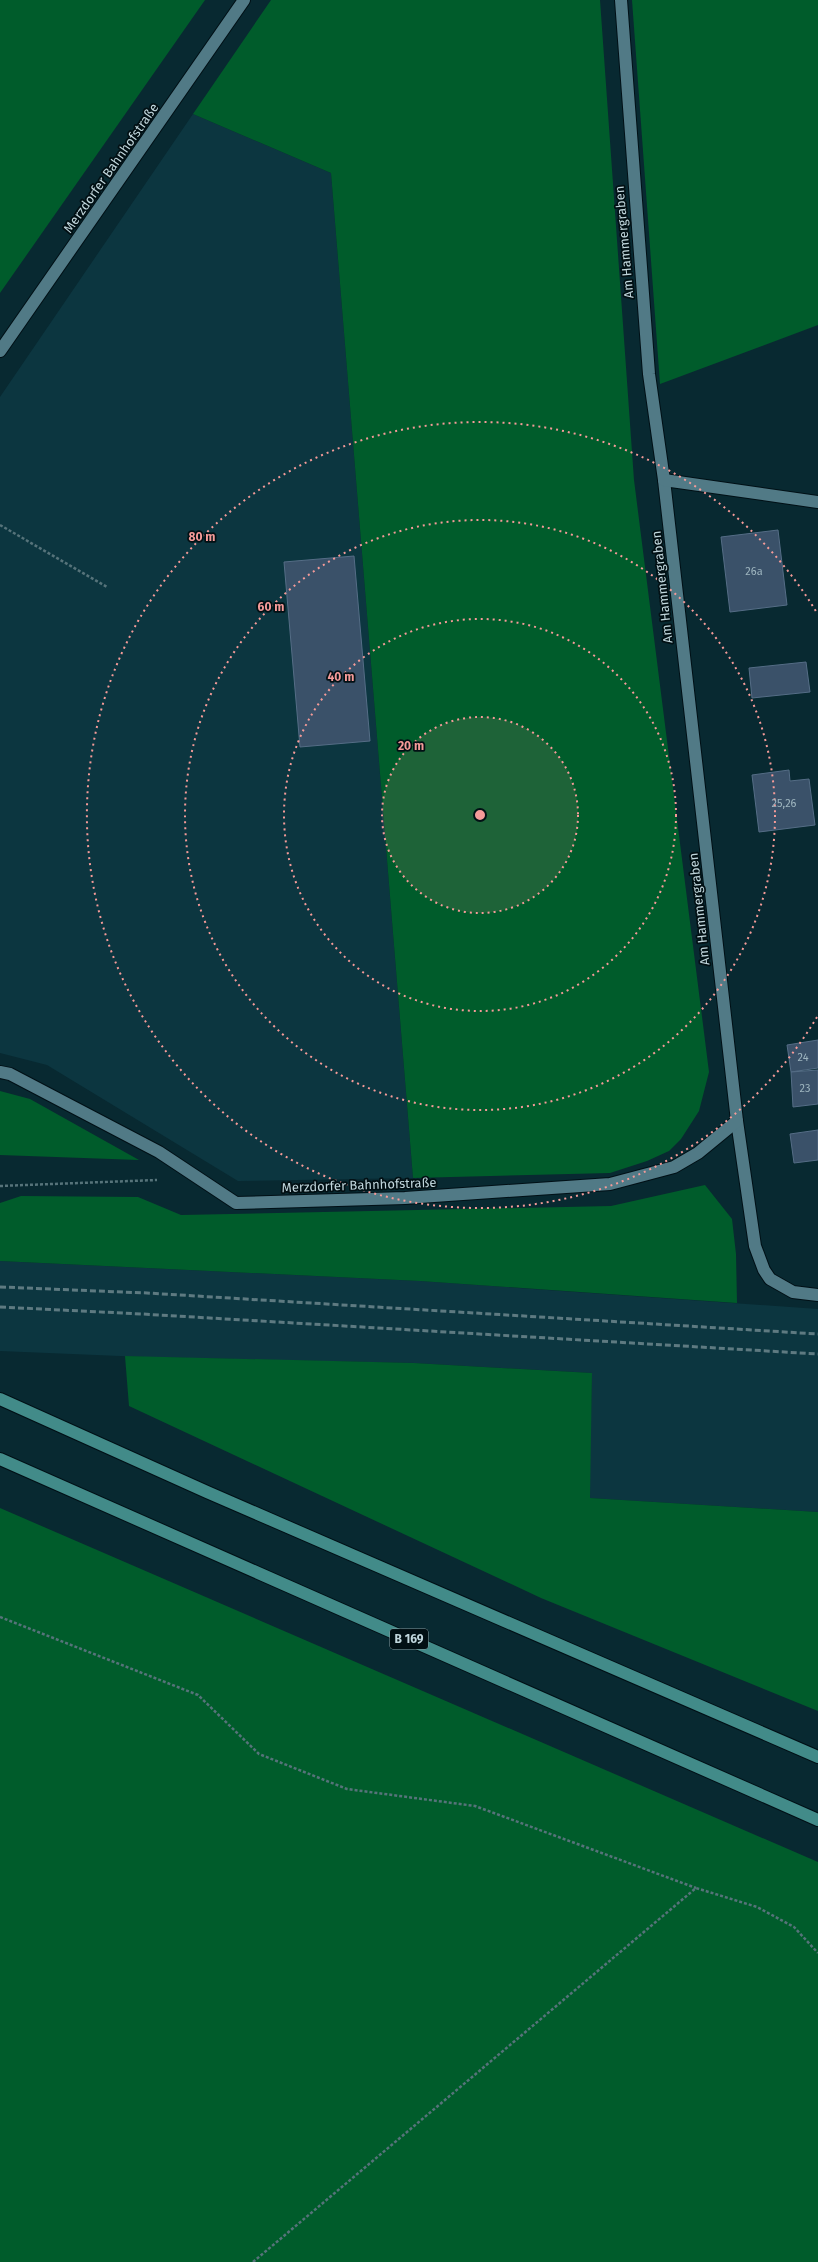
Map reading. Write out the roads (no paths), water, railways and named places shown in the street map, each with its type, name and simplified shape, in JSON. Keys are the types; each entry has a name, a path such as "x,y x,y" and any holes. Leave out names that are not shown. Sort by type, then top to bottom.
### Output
{"main road":[{"path":"0,1399 207,1492 818,1757"},
{"name":"B 169","path":"0,1459 818,1820"}],"street":[{"name":"Merzdorfer Bahnhofstraße","path":"0,352 244,0"},
{"name":"Am Hammergraben","path":"621,0 649,366 664,480 737,1121 755,1246 764,1270 770,1279 793,1292 818,1294"},
{"path":"664,480 818,502"},
{"name":"Merzdorfer Bahnhofstraße","path":"0,1072 10,1074 160,1152 236,1203 405,1198 610,1184 674,1167 698,1153 737,1121"}],"railway":[{"path":"0,1287 147,1293 818,1334"},
{"path":"0,1307 818,1354"}]}
